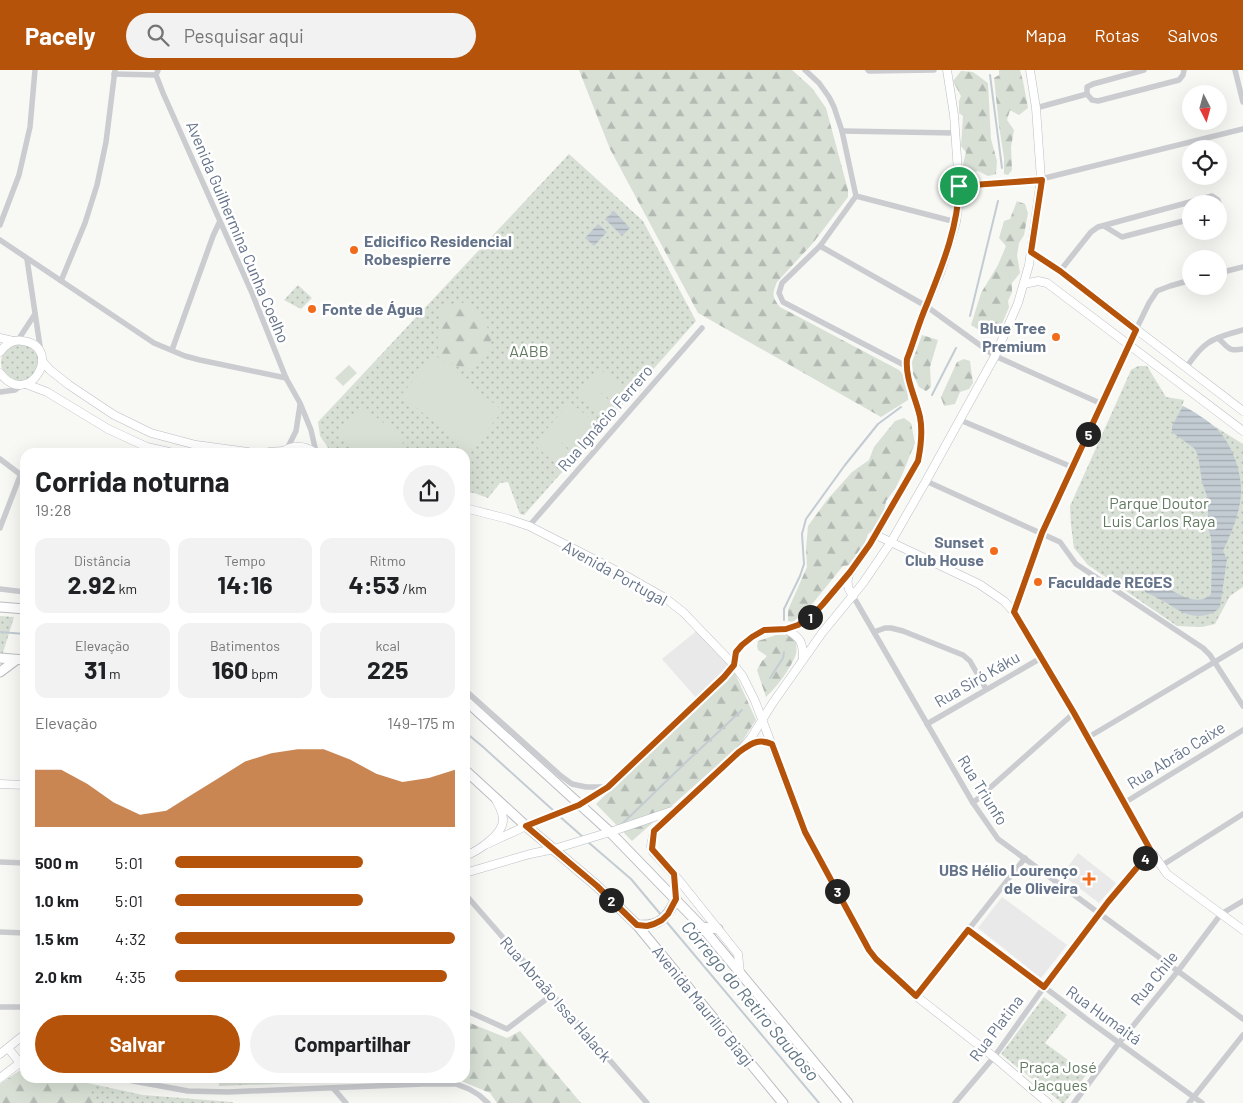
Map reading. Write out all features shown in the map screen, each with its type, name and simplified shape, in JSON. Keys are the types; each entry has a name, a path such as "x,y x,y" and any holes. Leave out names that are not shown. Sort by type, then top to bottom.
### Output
{"main road":[{"path":"470,853 526,826 579,805 608,787 724,677 734,665 736,652 742,645 764,630 786,629 798,625 812,616 850,572 876,535 918,461 922,437 920,417 908,378 907,359 941,271 956,222 959,186 954,115 946,70"},
{"path":"740,973 738,954 674,874 653,852 651,846 654,831 739,752 751,738 803,659 853,596 891,542 995,356 1024,284 1042,180 1036,108 1030,70"},
{"path":"1031,252 1060,271 1243,411"},
{"path":"1024,284 1038,281 1047,283 1243,431"},
{"path":"0,338 28,341 34,345 50,370 114,415 152,433 196,445 218,448"},
{"path":"0,352 6,344 16,340"},
{"path":"25,384 35,379 41,371 42,359"},
{"path":"0,373 4,379 11,383 25,384 46,392 108,429 151,448"},
{"path":"146,447 152,433"},
{"path":"292,448 306,448"},
{"name":"Avenida Portugal","path":"470,509 529,526 621,573 665,598 682,612 734,665 743,677 755,701 805,832 869,950 876,959 916,996 994,1057 1048,1103"},
{"path":"876,535 979,584 1004,600 1014,612 1074,713 1160,866 1167,874 1243,930"},
{"path":"850,572 848,586 853,596"},
{"path":"0,607 20,609"},
{"path":"786,629 796,635 801,642 803,659"},
{"path":"0,658 20,660"},
{"path":"0,672 20,661"},
{"path":"470,705 610,832 676,899 702,927 848,1103"},
{"path":"739,752 759,741 772,744"},
{"path":"515,746 531,750"},
{"name":"Avenida Maurílio Biagi","path":"470,774 526,826 597,886 637,925 783,1103"},
{"path":"0,785 20,785"},
{"path":"487,844 500,830 503,820 494,796"},
{"path":"470,871 554,849 676,810"},
{"path":"637,925 647,926 654,924 668,914 676,899 674,874"},
{"path":"702,927 718,929"},
{"path":"0,1054 20,1038"},
{"path":"8,1048 20,1059"},
{"path":"0,1078 20,1063"}],"street":[{"path":"0,224 19,175 30,127 35,70"},
{"path":"804,70 819,83 829,97 842,131 856,196 820,246 782,283 779,293 783,302 906,366"},
{"path":"868,70 934,70"},
{"path":"1144,70 1093,84 1087,87 1087,94 1092,100 1098,101 1180,80 1184,70"},
{"path":"1235,70 1243,102"},
{"path":"61,281 85,223 97,185 106,142 114,72 157,73"},
{"name":"Avenida Guilhermina Cunha Coelho","path":"157,73 223,232 252,293 286,378 300,403 311,430 314,448"},
{"path":"1036,108 1087,94"},
{"path":"959,186 1042,180 1243,129"},
{"path":"842,131 955,133"},
{"path":"856,196 956,222"},
{"path":"1060,271 1091,232 1098,227 1182,204"},
{"path":"1104,226 1122,237 1182,221"},
{"path":"172,350 213,236 220,222"},
{"path":"213,236 223,232"},
{"path":"0,240 154,343 200,360 286,378"},
{"path":"820,246 926,306 995,356 1102,404"},
{"path":"28,259 42,359"},
{"path":"1227,271 1243,267"},
{"path":"1014,612 1042,533 1149,303 1157,291 1182,283"},
{"path":"16,340 35,314"},
{"name":"Rua Ignácio Ferrero","path":"529,526 702,328"},
{"path":"1186,368 1207,343 1243,330"},
{"path":"1218,338 1230,349 1243,349"},
{"path":"0,392 15,390 25,384"},
{"path":"286,448 296,431 300,403"},
{"path":"960,420 1072,467"},
{"path":"0,460 20,475"},
{"path":"926,481 1060,542 1076,564 1204,648 1243,706"},
{"path":"0,528 20,484"},
{"path":"0,589 20,591"},
{"name":"Rua Triunfo","path":"853,596 973,803 998,839 1243,1019"},
{"path":"874,632 885,628 903,631 964,655 970,661 986,689"},
{"path":"1087,738 1243,645"},
{"name":"Rua Siró Káku","path":"927,724 1041,658"},
{"path":"470,695 562,778 572,784 586,787 608,787"},
{"path":"973,803 1074,713"},
{"name":"Rua Abrão Caixe","path":"1124,803 1243,730"},
{"path":"562,778 579,805"},
{"path":"1160,866 1243,814"},
{"name":"Rua Platina","path":"955,1103 994,1057 1099,914 1151,851"},
{"path":"916,996 1025,858"},
{"path":"0,862 20,863"},
{"name":"Rua Abraão Issa Halack","path":"470,900 646,1103"},
{"name":"Rua Chile","path":"1074,1103 1221,914 1243,901"},
{"name":"Rua Humaitá","path":"968,930 1202,1103"},
{"path":"0,932 20,933"},
{"path":"470,1012 507,1030 553,994"},
{"path":"0,1007 20,1007"},
{"path":"1189,1103 1243,1035"},
{"path":"144,1083 188,1091 228,1092 456,1084 469,1089 488,1103"},
{"path":"332,1088 346,1103"}],"shaded area":[{"path":"614,211 630,228 622,236 605,219"},
{"path":"598,224 607,232 594,246 585,238"},
{"path":"1183,406 1210,423 1222,435 1235,459 1241,485 1237,516 1223,551 1227,559 1220,607 1212,613 1201,616 1190,615 1177,610 1145,592 1146,583 1152,577 1173,591 1189,598 1204,599 1211,594 1212,559 1211,538 1208,528 1208,499 1202,482 1198,456 1195,449 1172,432 1172,426"},
{"path":"699,629 734,665 699,701 662,659"},
{"name":"UBS Hélio Lourenço de Oliveira","path":"1078,853 1116,883 1099,903 1062,875"},
{"path":"1002,897 1067,945 1041,978 978,928"}],"green space":[{"path":"579,70 792,70 812,88 826,108 848,190 848,197 813,243 777,282 774,298 780,307 899,370 907,379 908,400 881,417 698,313 610,149"},
{"path":"999,70 1020,70 1028,108 1019,115 1010,110 1007,120 1014,130 1011,147 1012,170 1008,175 1004,174 1004,158 994,78 999,75"},
{"path":"961,71 973,72 988,83 991,139 997,161 996,174 988,176 978,171 970,173 962,168 966,152 961,146 963,116 959,113 959,101 961,96 953,81"},
{"name":"AABB","path":"569,154 643,221 696,321 524,515 520,514 508,482 500,483 488,498 470,493 470,448 328,448 320,436 318,422"},
{"path":"1017,201 1025,204 1028,213 1024,235 1019,243 1017,255 1020,273 1012,283 1012,292 1008,301 1009,307 1002,324 992,334 987,330 979,330 971,325 981,293 998,265 1006,246 999,238 1004,221 1010,219"},
{"path":"298,285 312,298 301,309 284,300"},
{"path":"458,302 470,304 474,308 486,325 491,337 490,347 485,357 477,366 468,369 450,362 442,355 438,347 441,308"},
{"path":"922,335 938,340 930,367 931,387 926,391 919,387 913,374 912,362"},
{"path":"20,343 33,349 39,362 33,375 20,381 7,375 1,362 7,349"},
{"path":"435,355 503,411 470,450 401,395"},
{"path":"964,359 970,361 973,383 969,389 960,392 955,404 944,406 941,397 957,362"},
{"path":"349,365 357,373 343,386 335,378"},
{"name":"Parque Doutor Luis Carlos Raya","path":"1138,366 1147,366 1166,397 1184,400 1182,406 1243,444 1243,587 1230,596 1215,624 1202,627 1177,626 1088,565 1074,548 1070,506 1131,370"},
{"path":"598,368 625,390 614,403 587,381"},
{"path":"586,382 613,404 602,417 575,395"},
{"path":"570,402 597,424 585,437 559,415"},
{"path":"361,405 405,440 398,448 352,448 337,436"},
{"path":"558,416 584,439 573,452 546,430"},
{"path":"904,418 911,423 915,443 895,489 886,501 884,512 877,527 868,534 863,548 850,565 843,566 813,603 793,622 788,621 788,610 807,567 808,526 827,500 852,472 869,460 874,447 895,421"},
{"path":"545,431 571,453 560,467 533,444"},
{"path":"0,616 14,617 2,656 0,656"},
{"path":"776,635 788,635 796,642 796,652 791,665 783,677 766,697 757,670 767,656 758,650 757,646 758,641"},
{"path":"734,671 756,720 739,746 632,841 596,804"},
{"name":"Praça José Jacques","path":"1044,997 1067,1015 1045,1043 1087,1074 1064,1103 1001,1054"},
{"path":"470,1023 507,1038 520,1031 581,1103 497,1103 490,1093 466,1083 470,1083"},
{"path":"20,1070 20,1083 88,1083 143,1095 233,1103 0,1103 0,1084"},
{"path":"20,1070 20,1083 84,1083 91,1088 94,1103 0,1103 0,1084"},
{"path":"219,1083 297,1083 219,1086"}],"waterway":[{"path":"990,75 1002,168"},
{"path":"970,316 998,201"},
{"path":"932,395 956,348"},
{"path":"784,620 784,609 804,564 802,534 806,519 845,465 878,424 901,407"},
{"name":"Córrego do Retiro Saudoso","path":"0,632 20,634"},
{"path":"770,678 783,658 784,652"},
{"path":"621,825 742,710"},
{"name":"Córrego do Retiro Saudoso","path":"470,736 555,812"},
{"name":"Córrego do Retiro Saudoso","path":"558,815 583,837"},
{"name":"Córrego do Retiro Saudoso","path":"588,842 631,879 662,916"},
{"name":"Córrego do Retiro Saudoso","path":"665,920 819,1103"}],"place":[{"name":"Edicifico Residencial Robespierre","path":"354,250"},
{"name":"Fonte de Água","path":"312,309"},
{"name":"Blue Tree Premium","path":"1056,337"},
{"name":"Sunset Club House","path":"994,551"},
{"name":"Faculdade REGES","path":"1038,582"},
{"name":"UBS Hélio Lourenço de Oliveira","path":"1089,879"}],"route":[{"path":"1042,180 1031,252 1060,271 1136,330 1042,533 1014,612 1074,713 1151,851 1108,902 1044,987 968,930 916,996 876,959 869,950 805,832 772,744 759,741 739,752 654,831 651,846 653,852 674,874 676,899 668,914 654,924 647,926 637,925 597,886 526,826 579,805 608,787 724,677 734,665 736,652 742,645 764,630 786,629 798,625 812,616 850,572 870,544 918,461 921,449 920,417 908,378 907,359 941,271 956,222 959,186 1042,180"}]}
